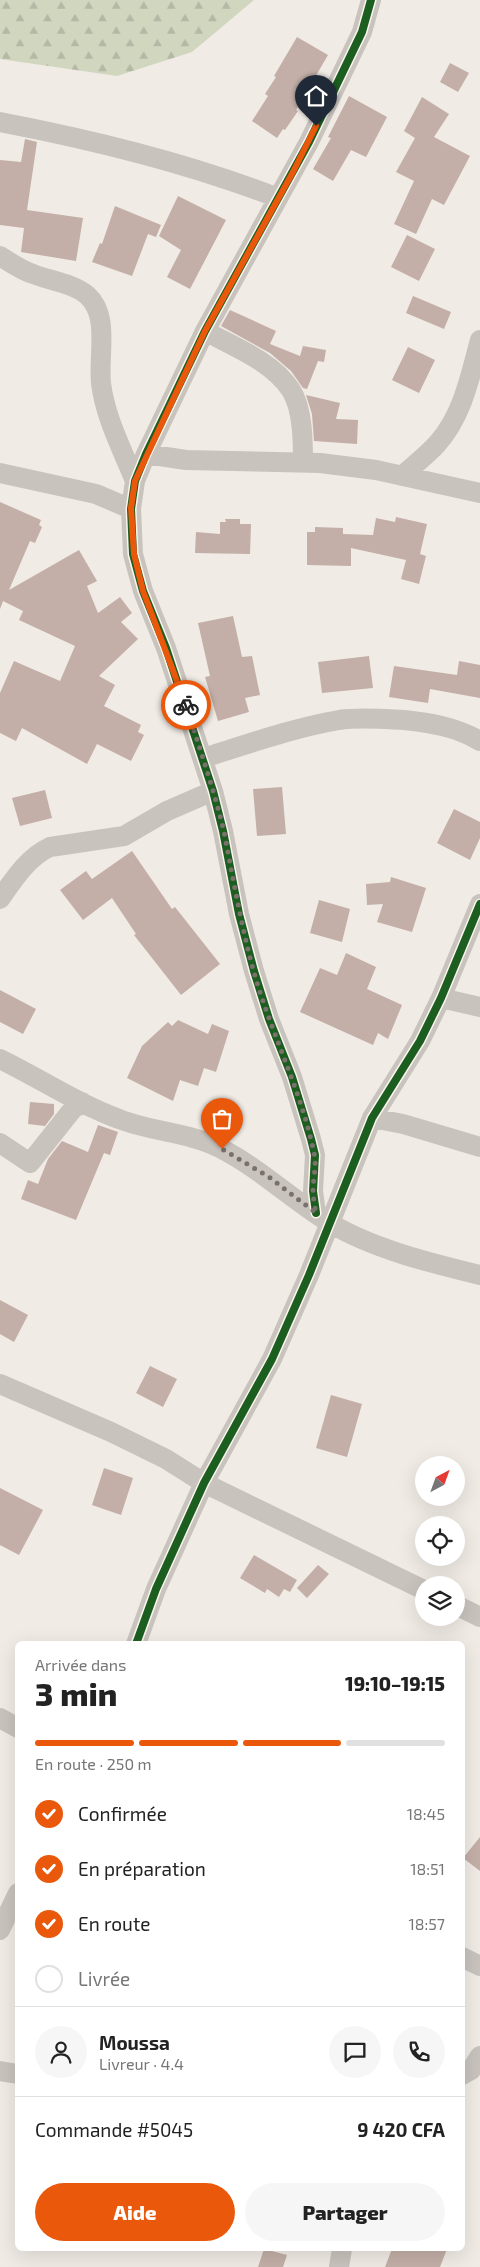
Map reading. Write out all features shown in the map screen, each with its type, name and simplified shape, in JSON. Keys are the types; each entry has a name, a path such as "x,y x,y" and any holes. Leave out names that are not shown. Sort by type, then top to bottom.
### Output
{"street":[{"path":"323,1218 313,1191 315,1155 311,1139 292,1078 269,1019 254,971 239,914 224,831 214,791 166,648 143,591 134,554 131,508 135,481 146,454 205,331 309,142 362,32 371,0"},
{"path":"0,122 129,150 204,172 278,198"},
{"path":"0,256 24,271 72,286 86,294 95,304 101,321 101,384 108,416 135,481"},
{"path":"205,331 270,368 292,391 302,426 303,463"},
{"path":"402,476 438,444 453,422 468,387 480,340"},
{"path":"146,454 186,460 303,463 376,470 480,494"},
{"path":"0,473 96,494 131,508"},
{"path":"203,758 309,727 340,720 378,718 445,726 462,730 480,741"},
{"path":"0,899 30,859 40,852 50,847 124,836 167,811 214,791"},
{"path":"137,1641 156,1589 204,1483 272,1358 323,1218 372,1118 420,1041 442,998 480,904"},
{"path":"442,998 480,1007"},
{"path":"0,1059 116,1118 147,1129 199,1138 222,1149 269,1177 323,1218 363,1241 480,1275"},
{"path":"0,1144 30,1163 72,1110 82,1102"},
{"path":"372,1118 480,1147"},
{"path":"0,1384 112,1432 166,1459 204,1483 415,1586"},
{"path":"465,1610 480,1617"},
{"path":"0,1718 15,1726"},
{"path":"0,1930 15,1899"},
{"path":"465,1958 480,1966"},
{"path":"465,2073 471,2070 480,2056"},
{"path":"0,2071 15,2074"},
{"path":"339,2267 342,2251"}],"green space":[{"path":"0,0 254,0 192,52 117,76 0,59"}],"building":[{"path":"297,37 328,55 296,110 298,111 277,138 252,121 268,96 265,94"},
{"path":"450,63 469,73 458,92 440,82"},
{"path":"349,96 387,117 366,157 351,150 333,181 313,169 331,138 328,137"},
{"path":"422,97 449,114 434,137 470,156 444,205 432,199 416,234 394,224 414,181 396,172 415,138 404,131"},
{"path":"25,139 37,142 27,210 83,218 76,261 21,252 24,228 0,225 0,160 21,162"},
{"path":"178,196 226,220 190,289 167,277 181,250 159,236"},
{"path":"115,206 161,225 156,237 148,234 132,276 92,262 100,243 102,244"},
{"path":"407,235 435,249 419,281 391,267"},
{"path":"413,296 451,312 444,329 406,313"},
{"path":"230,310 276,331 270,344 300,356 303,346 326,350 324,362 318,361 307,389 303,388 291,371 270,353 221,326"},
{"path":"408,347 435,360 419,393 392,380"},
{"path":"306,395 340,403 336,419 358,420 357,444 314,441 312,414"},
{"path":"0,502 41,520 39,525 42,527 35,543 30,541 9,590 79,550 97,581 87,586 98,613 120,597 132,613 121,622 138,639 99,676 115,685 104,706 141,725 138,732 144,735 131,761 97,744 87,764 22,728 16,741 0,733 0,693 14,661 60,681 75,646 19,620 23,611 3,601 0,609"},
{"path":"396,517 427,524 420,554 426,556 419,584 401,579 406,560 351,548 351,566 307,565 307,532 315,532 315,527 343,528 343,534 373,535 376,518 395,522"},
{"path":"225,519 240,519 240,524 251,524 250,554 195,553 196,532 220,534 220,522 226,522"},
{"path":"233,616 242,657 252,656 260,695 245,698 249,712 218,721 205,677 210,676 198,623"},
{"path":"369,656 373,688 322,693 318,662"},
{"path":"459,661 480,665 480,698 430,689 428,703 389,697 394,666 457,675"},
{"path":"282,787 286,834 257,836 253,789"},
{"path":"45,790 52,818 20,826 12,798"},
{"path":"454,809 480,822 480,838 470,860 437,843"},
{"path":"132,851 172,909 175,907 220,964 181,995 134,935 136,934 112,898 83,920 60,890 86,871 92,879"},
{"path":"391,877 426,888 412,932 377,922 383,904 367,905 366,884 390,882"},
{"path":"319,900 350,909 342,942 310,933"},
{"path":"346,953 376,967 367,989 402,1005 388,1039 378,1033 373,1045 300,1012 320,968 337,975"},
{"path":"0,990 36,1009 23,1034 0,1022"},
{"path":"178,1020 208,1034 212,1024 229,1031 216,1072 204,1068 198,1086 180,1080 173,1101 127,1078 142,1046 168,1022 172,1026"},
{"path":"30,1102 54,1104 54,1114 45,1126 28,1124"},
{"path":"98,1125 118,1132 110,1155 104,1153 76,1220 21,1199 28,1180 38,1184 48,1159 62,1141 88,1152"},
{"path":"0,1300 28,1315 14,1342 0,1334"},
{"path":"150,1366 177,1379 163,1407 136,1393"},
{"path":"331,1395 362,1404 347,1457 316,1448"},
{"path":"104,1468 133,1478 121,1515 92,1505"},
{"path":"0,1488 43,1510 19,1555 0,1545"},
{"path":"254,1555 297,1580 290,1592 284,1589 279,1597 267,1589 265,1593 240,1578"},
{"path":"318,1565 329,1574 307,1598 297,1588"},
{"path":"480,1837 480,1871 465,1860 465,1856"},
{"path":"263,2251 287,2255 283,2267 258,2267"},
{"path":"391,2251 446,2251 440,2267 385,2267"}],"cycle path":[{"path":"316,1213 313,1191 315,1155 311,1139 292,1077 269,1019 254,971 239,914 223,831 213,791 166,648 143,591 133,554 131,509 135,481 146,454 205,331 309,142 362,32 371,0"},
{"path":"137,1641 156,1589 204,1483 272,1359 309,1275 372,1118 420,1041 441,998 480,904"}],"way so far":[{"path":"186,705 214,791 224,831 239,914 254,971 269,1019 292,1078 311,1139 315,1155 313,1191 316,1213 269,1177 222,1149"}],"route":[{"path":"186,705 143,591 134,554 131,508 135,481 205,331 253,246 316,126"}]}
